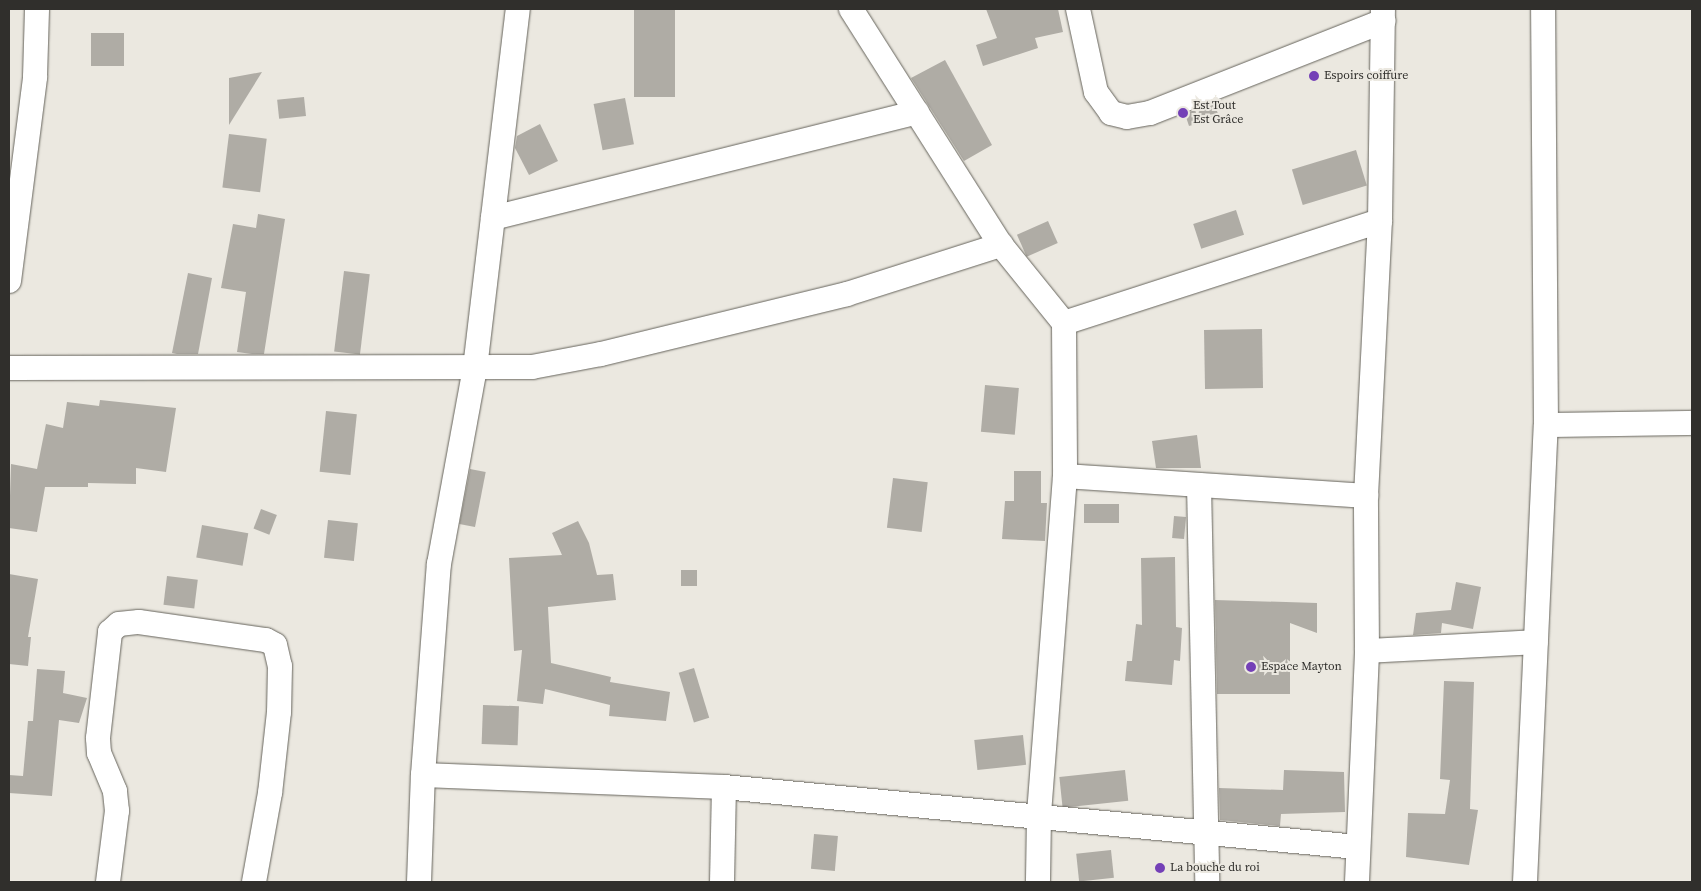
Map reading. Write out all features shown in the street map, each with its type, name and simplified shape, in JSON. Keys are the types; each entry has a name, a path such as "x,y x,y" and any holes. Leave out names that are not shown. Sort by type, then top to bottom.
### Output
{"street":[{"path":"9,281 35,77 37,9"},
{"path":"419,882 423,775 438,564 475,368 518,9"},
{"path":"851,9 1001,246 1064,323 1065,476 1038,816 1038,882"},
{"path":"1078,9 1096,92 1111,113 1127,117 1150,113 1383,15 1380,221 1366,496 1367,651 1357,882"},
{"path":"1525,882 1546,425 1543,9"},
{"path":"493,218 917,112"},
{"path":"1064,323 1380,221"},
{"path":"9,368 532,367 602,354 847,294 1001,246"},
{"path":"1546,425 1692,423"},
{"path":"1065,476 1366,496"},
{"path":"1199,485 1208,835 1207,882"},
{"path":"108,882 117,811 115,791 99,753 98,738 110,632 120,624 139,622 266,640 275,645 280,666 279,712 270,793 254,882"},
{"path":"1367,651 1536,642"},
{"path":"423,775 724,786 1038,816 1208,835 1358,847"},
{"path":"722,882 724,786"}],"building":[{"path":"634,9 675,9 675,97 634,97"},
{"path":"986,9 1058,9 1063,32 1035,38 1038,48 983,66 976,45 997,38"},
{"path":"91,33 124,33 124,66 91,66"},
{"path":"945,60 992,145 964,161 911,78"},
{"path":"262,72 229,125 229,78"},
{"path":"304,97 306,116 279,119 277,100"},
{"path":"625,98 634,144 603,150 594,104"},
{"path":"1214,102 1219,117 1189,126 1185,114"},
{"path":"540,124 558,161 529,175 515,148 517,136"},
{"path":"229,134 267,139 260,192 222,188"},
{"path":"1356,150 1367,185 1303,205 1292,170"},
{"path":"1236,210 1244,235 1201,249 1193,224"},
{"path":"258,214 285,219 264,354 252,354 237,352 246,292 221,288 233,224 256,228"},
{"path":"1048,221 1058,243 1027,257 1017,235"},
{"path":"344,271 370,274 360,355 334,351"},
{"path":"188,273 212,278 198,354 177,354 172,353"},
{"path":"1262,329 1263,388 1205,389 1204,330"},
{"path":"985,385 1019,388 1015,435 981,432"},
{"path":"100,400 176,408 166,472 136,468 136,484 88,483 88,487 45,487 37,532 9,528 11,464 37,469 46,424 63,428 67,402 99,406"},
{"path":"326,411 357,414 350,475 320,472"},
{"path":"1197,435 1201,468 1156,468 1152,441"},
{"path":"470,469 486,472 475,527 459,524"},
{"path":"1014,471 1041,471 1041,503 1047,503 1045,541 1002,539 1005,501 1014,501"},
{"path":"893,478 928,482 922,532 887,528"},
{"path":"1084,504 1119,504 1119,523 1084,523"},
{"path":"261,509 277,515 269,535 253,529"},
{"path":"1174,516 1186,517 1184,539 1172,538"},
{"path":"328,520 358,523 354,561 324,558"},
{"path":"578,521 589,543 597,575 613,574 616,600 548,607 551,663 611,677 610,682 670,692 666,721 609,716 610,705 545,689 543,704 517,701 522,650 514,651 509,558 562,555 552,533"},
{"path":"202,525 248,533 243,566 196,557"},
{"path":"1175,557 1176,627 1182,628 1180,661 1174,660 1172,685 1125,681 1127,661 1132,661 1136,624 1142,625 1141,558"},
{"path":"681,570 697,570 697,586 681,586"},
{"path":"9,574 38,579 28,637 31,637 28,666 9,664"},
{"path":"167,576 198,580 194,609 163,605"},
{"path":"1456,582 1481,587 1473,629 1442,623 1441,633 1413,635 1416,613 1451,610"},
{"path":"1215,600 1317,603 1317,633 1290,623 1290,694 1217,694"},
{"path":"694,668 709,718 694,722 679,673"},
{"path":"37,669 65,671 63,693 87,698 79,723 59,720 52,796 9,793 9,775 23,776 28,721 33,721"},
{"path":"1444,681 1474,682 1470,809 1478,810 1469,865 1406,857 1408,813 1445,814 1450,780 1440,779"},
{"path":"483,705 519,706 518,745 482,744"},
{"path":"1023,735 1026,765 977,770 974,740"},
{"path":"1125,770 1128,801 1063,808 1059,777"},
{"path":"1284,770 1344,772 1345,812 1281,814 1280,826 1220,820 1219,788 1283,790"},
{"path":"814,834 838,836 835,871 811,869"},
{"path":"1111,850 1114,878 1079,882 1076,854"}],"place":[{"name":"Espoirs coiffure","path":"1314,76"},
{"name":"Est Tout Est Grâce","path":"1183,113"},
{"name":"Espace Mayton","path":"1251,667"},
{"name":"La bouche du roi","path":"1160,868"}]}
